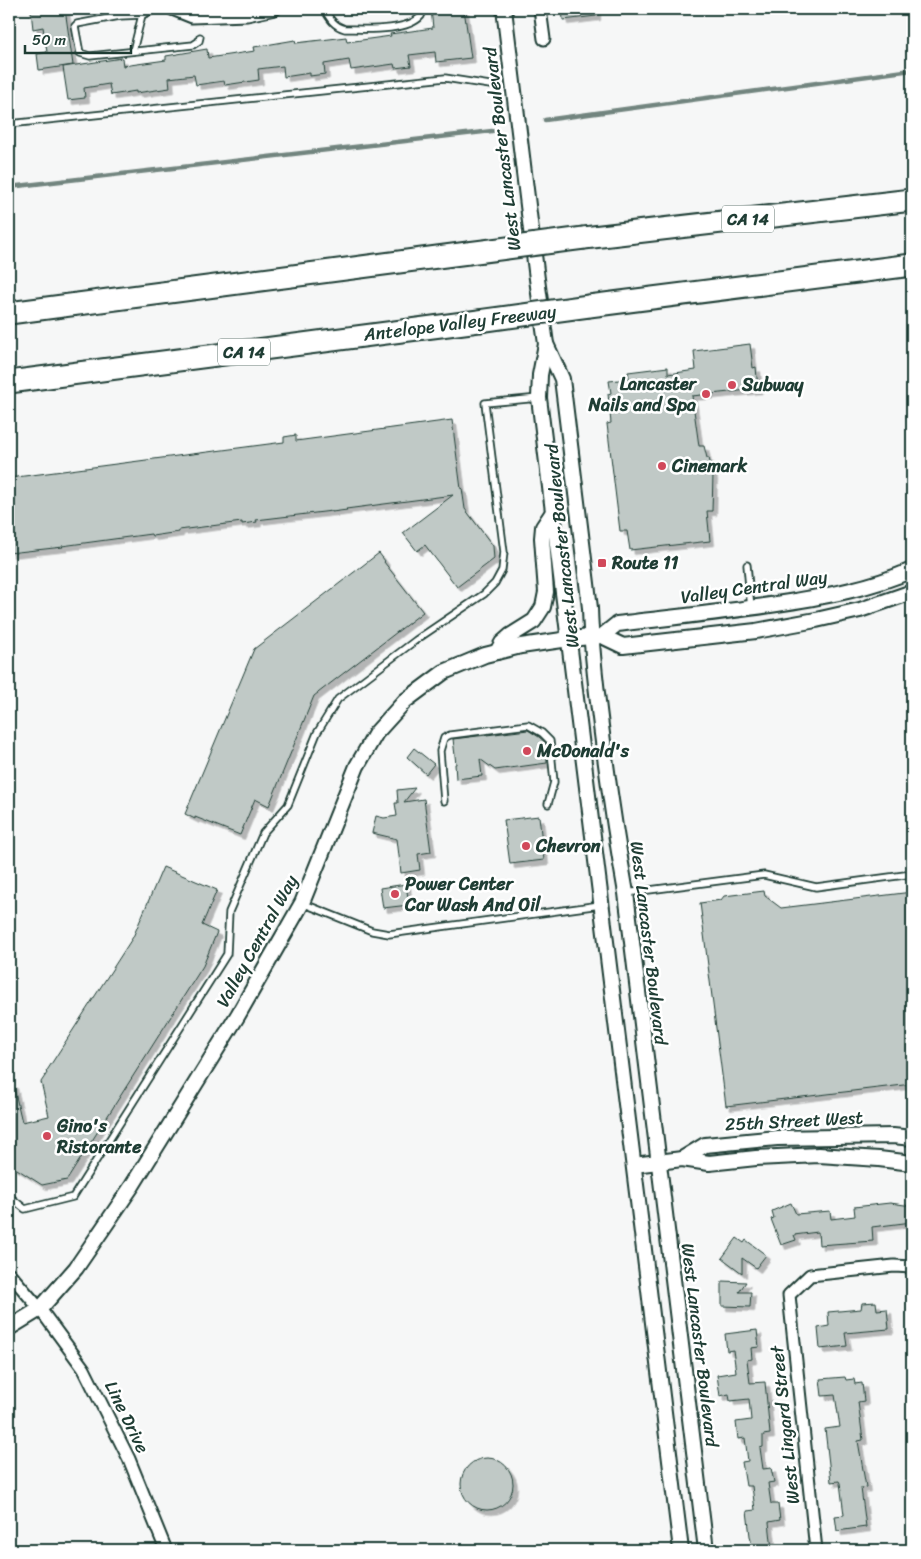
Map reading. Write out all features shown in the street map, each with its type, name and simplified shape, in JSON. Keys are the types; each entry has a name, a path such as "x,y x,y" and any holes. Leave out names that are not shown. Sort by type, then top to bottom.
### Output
{"highway":[{"name":"CA 14","path":"9,313 584,238 912,200"},
{"name":"Antelope Valley Freeway","path":"9,382 912,265"}],"street":[{"path":"172,9 192,17 247,14 274,9"},
{"name":"West Lancaster Boulevard","path":"504,9 546,344 562,379 590,608 596,637 611,807 626,893 706,1550"},
{"path":"540,9 544,39"},
{"name":"West Lancaster Boulevard","path":"546,344 540,375 539,398 681,1550"},
{"path":"497,652 502,643 510,636 534,621 544,607 546,592 542,538 543,527 553,512"},
{"name":"Valley Central Way","path":"596,637 617,624 751,608 845,592 912,570"},
{"name":"Valley Central Way","path":"9,1328 40,1309 76,1268 132,1186 238,1015 302,904 357,766 376,733 405,701 444,672 485,655 521,646 596,637 623,646 756,631 860,610 912,592"},
{"name":"25th Street West","path":"682,1159 705,1145 777,1138 893,1136 912,1138"},
{"name":"25th Street West","path":"634,1165 682,1159 709,1163 756,1158 819,1155 912,1163"},
{"name":"West Lingard Street","path":"816,1550 789,1295 810,1275 894,1266 912,1267"},
{"name":"Line Drive","path":"9,1272 40,1309 84,1369 129,1459 166,1550"}],"lane":[{"path":"156,9 142,15 120,16 80,23 75,26 78,50 82,55 90,56 133,52 193,45 199,41 200,37"},
{"path":"324,9 332,22 338,27 345,29 395,27 410,23 421,16 424,9"},
{"path":"133,52 142,15"},
{"path":"9,124 445,78 490,85"},
{"path":"9,1196 25,1210 73,1197 227,954 229,912 263,833 288,805 317,733 338,699 416,640 484,594 495,583 502,570 504,552 485,403 539,398"},
{"path":"747,565 751,608"},
{"path":"444,802 440,751 444,738 450,735 528,726 542,733 550,741 554,782 548,804"},
{"path":"626,893 764,875 816,886 912,874"},
{"path":"302,904 372,931 389,934 602,905"}],"building":[{"path":"65,9 73,65 39,70 37,54 47,52 43,27 33,29 31,11"},
{"path":"431,9 464,9 471,58 436,62 435,52 409,55 411,66 395,68 394,64 351,70 349,60 324,64 325,74 310,76 310,73 284,77 283,66 258,69 259,80 225,85 224,81 196,85 194,75 169,78 170,88 136,93 136,91 111,95 109,84 84,88 85,98 68,100 63,67 122,58 123,66 166,60 166,56 207,49 208,58 255,51 254,47 295,40 296,43 346,37 347,42 391,36 390,34 433,28"},
{"path":"562,9 596,9 596,16 563,20"},
{"name":"Cinemark","path":"750,344 753,368 756,367 758,389 692,396 699,446 704,446 713,475 712,511 707,511 710,541 630,550 627,531 620,531 607,424 611,423 608,394 611,393 609,381 629,379 628,372 668,367 668,374 696,370 694,351"},
{"path":"452,420 465,509 493,546 494,559 457,587 425,545 417,551 403,533 453,495 332,512 256,520 257,522 242,524 242,522 179,530 179,532 152,536 151,534 9,553 9,478 284,442 284,437 296,435 296,441"},
{"path":"379,553 423,612 314,696 269,806 255,799 240,835 185,814 254,649"},
{"path":"528,730 546,743 547,763 495,770 480,759 482,776 456,779 453,739"},
{"path":"414,748 434,764 426,774 407,757"},
{"path":"415,788 404,802 424,799 431,852 418,854 420,870 401,873 397,839 372,833 376,816 384,818 397,816 395,803 398,803 397,790"},
{"path":"539,816 544,860 510,864 504,820"},
{"path":"163,867 217,890 202,925 217,932 203,966 67,1180 42,1185 9,1164 9,1084 13,1084 22,1122 49,1116 41,1082 133,937"},
{"path":"406,884 409,905 383,908 380,888"},
{"path":"764,891 765,896 781,908 912,892 912,1084 726,1106 700,903 721,900 724,896"},
{"path":"791,1203 796,1214 830,1211 831,1219 855,1216 854,1207 890,1203 912,1206 912,1222 872,1227 873,1241 819,1245 818,1232 794,1235 796,1240 781,1245 771,1219 774,1218 772,1211"},
{"path":"737,1238 744,1243 746,1240 766,1255 756,1268 742,1258 742,1273 722,1258"},
{"path":"722,1281 746,1282 739,1292 751,1292 750,1307 722,1306"},
{"path":"876,1302 877,1310 887,1309 889,1329 845,1333 847,1346 820,1349 818,1328 829,1326 828,1312 861,1309 862,1303"},
{"path":"757,1330 759,1347 751,1348 752,1359 747,1360 750,1383 765,1382 770,1434 763,1435 763,1447 760,1448 763,1469 771,1468 774,1482 768,1483 771,1504 778,1504 780,1520 769,1522 772,1550 753,1550 750,1536 747,1511 755,1510 752,1486 746,1486 742,1462 748,1461 745,1438 738,1439 736,1422 751,1420 749,1399 730,1401 729,1394 720,1396 717,1375 736,1372 733,1350 727,1351 725,1334"},
{"path":"845,1377 846,1380 854,1379 855,1384 862,1383 864,1401 858,1402 863,1440 858,1441 866,1487 861,1488 866,1527 837,1531 835,1516 844,1515 840,1483 839,1481 831,1482 825,1429 840,1427 835,1395 822,1396 820,1379"},
{"path":"487,1458 497,1460 505,1466 511,1474 513,1484 511,1494 505,1502 497,1508 487,1510 477,1508 469,1502 463,1494 461,1484 463,1474 469,1466 477,1460"}],"waterway":[{"path":"545,120 912,70"},
{"path":"9,187 492,131"}],"place":[{"name":"Subway","path":"732,385"},
{"name":"Lancaster Nails and Spa","path":"706,394"},
{"name":"Cinemark","path":"662,466"},
{"name":"Route 11","path":"602,563"},
{"name":"McDonald's","path":"527,751"},
{"name":"Chevron","path":"526,846"},
{"name":"Power Center Car Wash And Oil","path":"395,894"},
{"name":"Gino's Ristorante","path":"47,1136"}]}
